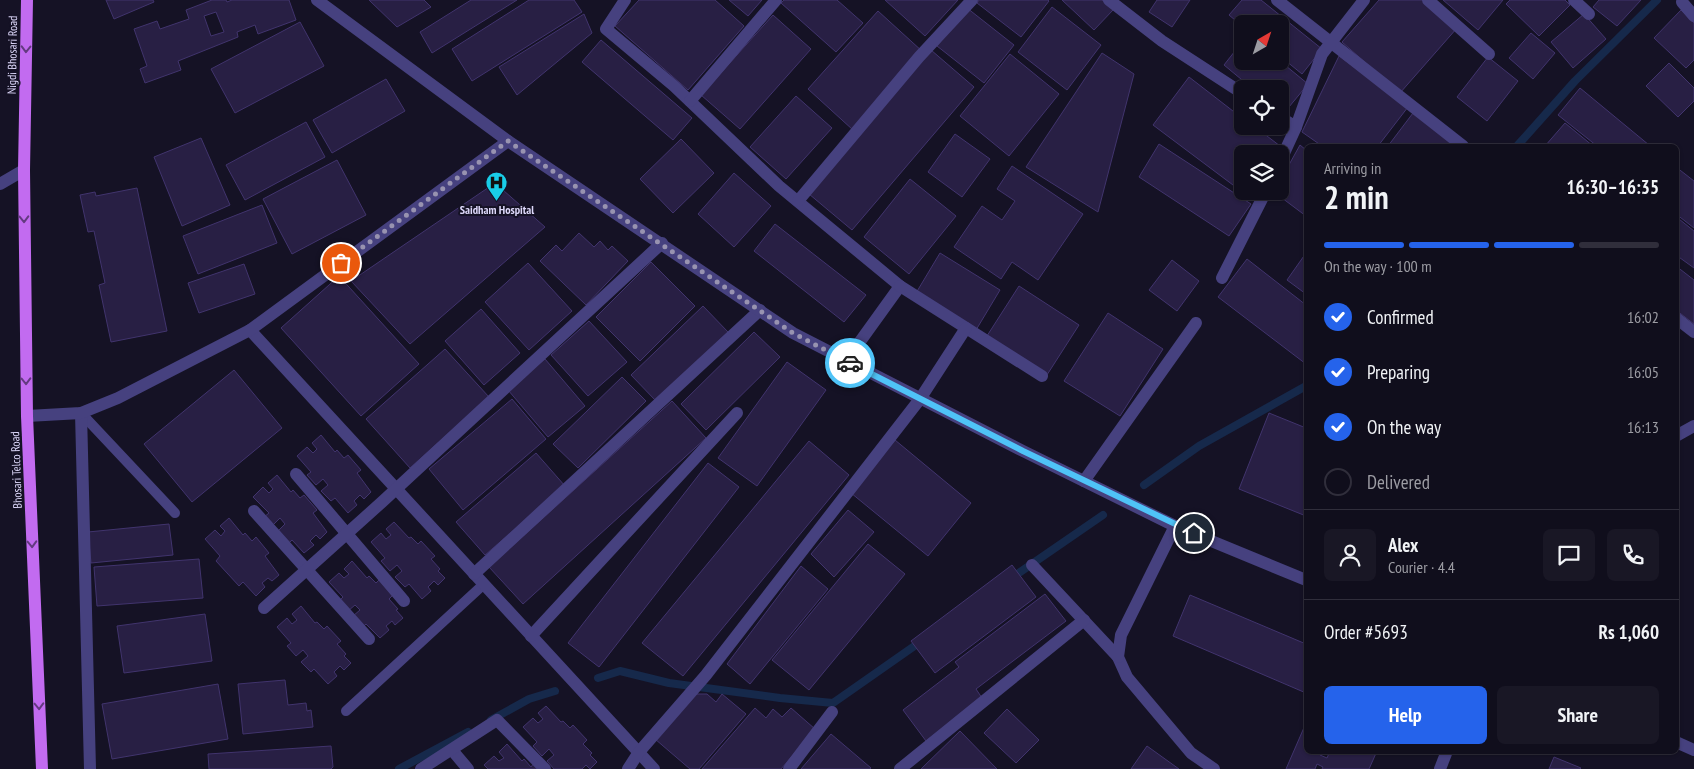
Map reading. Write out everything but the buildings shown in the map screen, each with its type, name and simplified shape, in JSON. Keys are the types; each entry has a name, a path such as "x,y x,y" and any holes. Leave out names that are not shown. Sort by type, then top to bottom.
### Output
{"main road":[{"name":"Nigdi Bhosari Road","path":"24,170 27,0"},
{"name":"Bhosari Telco Road","path":"24,170 27,416 42,769"}],"street":[{"path":"317,0 508,141 793,333 920,399 1175,526 1304,579"},
{"path":"625,0 606,29 690,101 779,186 900,286 1042,376"},
{"path":"690,101 776,0"},
{"path":"798,201 919,57 972,0"},
{"path":"1109,0 1162,40 1234,88"},
{"path":"1276,0 1460,144"},
{"path":"1288,145 1322,54 1364,0"},
{"path":"1428,0 1489,54"},
{"path":"1574,0 1589,14"},
{"path":"1682,2 1694,16"},
{"path":"1289,123 1296,127"},
{"path":"27,416 81,413 118,398 250,330 508,141"},
{"path":"0,184 24,170"},
{"path":"1222,278 1261,200"},
{"path":"264,608 662,244"},
{"path":"846,361 900,286"},
{"path":"474,574 760,310"},
{"path":"1679,320 1694,332"},
{"path":"1084,481 1196,323"},
{"path":"628,769 639,752 706,675 920,399 966,328"},
{"path":"250,330 654,769"},
{"path":"81,413 90,769"},
{"path":"531,636 737,413"},
{"path":"1679,434 1694,426"},
{"path":"296,474 404,601"},
{"path":"254,511 369,639"},
{"path":"1118,657 1121,635 1175,526"},
{"path":"1032,565 1118,657 1127,677 1191,753 1214,769"},
{"path":"900,769 1084,620"},
{"path":"789,769 832,712"},
{"path":"420,769 497,720 545,769"},
{"path":"1679,743 1694,750"},
{"path":"452,750 468,769"},
{"path":"1440,769 1446,754"}],"lane":[{"path":"81,413 175,514"},
{"path":"346,711 484,584"}],"waterway":[{"path":"1519,144 1575,81 1657,0"},
{"path":"1144,485 1199,446 1304,387"},
{"path":"1010,579 1103,515"},
{"path":"598,678 620,671 669,683 833,703 923,640"},
{"path":"491,720 529,699 555,691"},
{"path":"399,769 468,732"}],"way so far":[{"path":"341,263 508,141 793,333 850,363"}],"place":[{"name":"Saidham Hospital","path":"497,201"}],"route":[{"path":"850,363 1023,451 1175,526 1194,533"}]}
